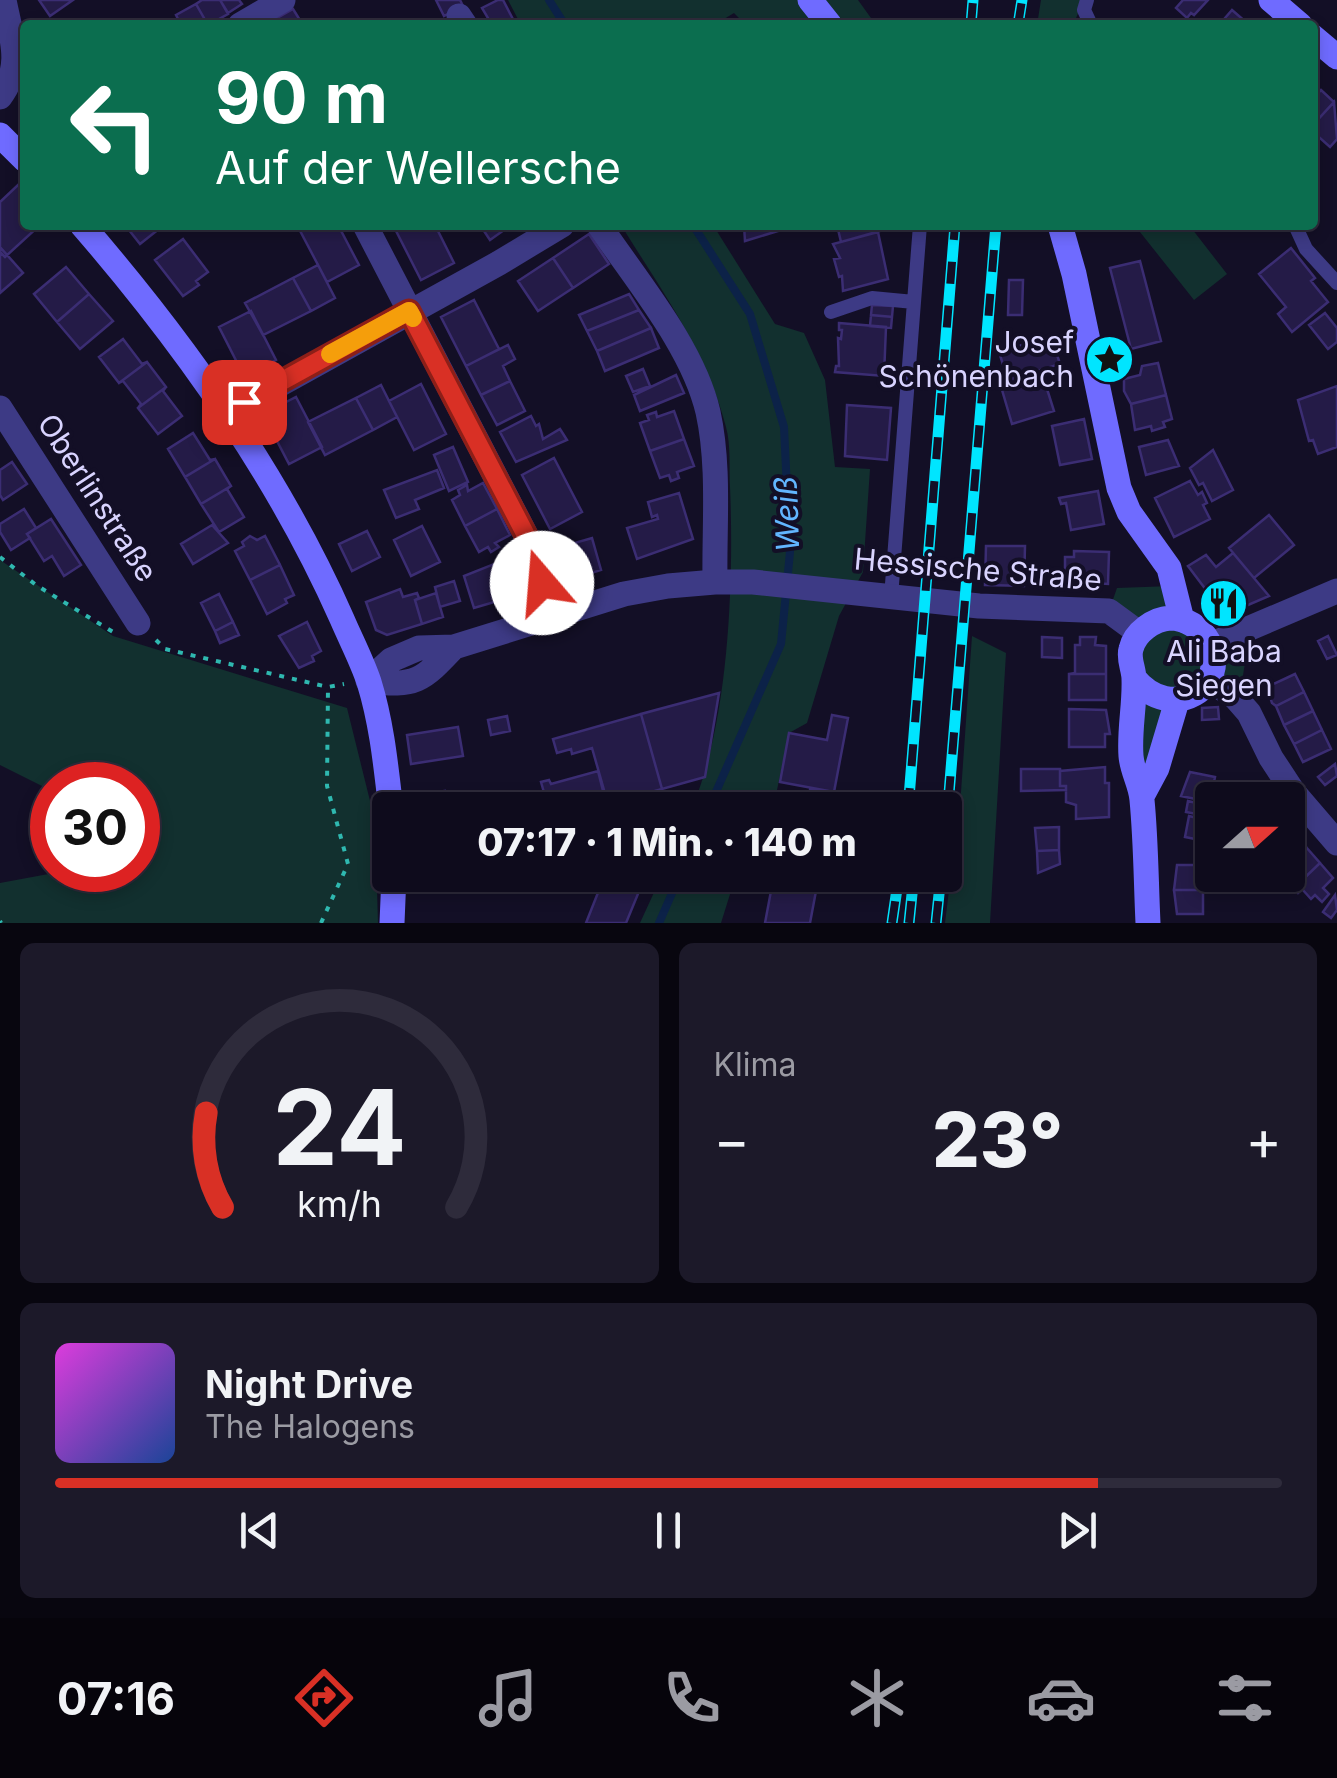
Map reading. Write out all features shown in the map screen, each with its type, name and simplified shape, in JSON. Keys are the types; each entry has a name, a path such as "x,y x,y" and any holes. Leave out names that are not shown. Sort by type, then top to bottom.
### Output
{"street":[{"path":"0,97 14,79 14,53 4,0"},
{"path":"248,20 282,0"},
{"path":"810,0 826,20"},
{"path":"1271,0 1294,20"},
{"path":"1318,41 1337,58"},
{"path":"0,135 20,153"},
{"path":"86,230 127,277 228,413 300,533 368,681 380,725 389,792"},
{"path":"367,230 529,541 552,614"},
{"path":"228,413 554,230"},
{"path":"603,230 691,366 707,409 714,454 715,582"},
{"path":"1061,230 1119,488 1128,512 1168,568 1182,620"},
{"name":"Oberlinstraße","path":"0,408 134,633"},
{"name":"Hessische Straße","path":"368,681 401,685 428,675 454,646 552,614 624,594 715,582 820,588 979,606 1109,612 1139,633"},
{"path":"1210,645 1337,591"},
{"path":"1134,678 1152,696 1177,701 1197,693 1214,662 1210,645 1194,626 1168,618 1139,633 1131,648 1131,762 1142,796 1148,923"},
{"path":"1208,679 1249,713 1294,794 1337,842"},
{"path":"1142,796 1157,768 1177,701"},
{"path":"392,923 393,892"}],"lane":[{"path":"890,596 920,230"},
{"path":"1297,230 1306,249 1337,283"},
{"path":"831,312 872,298 914,302"}],"path":[{"path":"0,557 36,585 165,649 328,687 368,681"},
{"path":"134,633 165,649"},
{"path":"321,923 348,864 327,786 328,687"}],"green space":[{"path":"508,0 858,0 872,20 741,20 734,13 722,20 518,20"},
{"path":"1041,0 1084,0 1075,20 1038,20"},
{"path":"624,230 716,230 775,324 804,333 825,380 835,467 870,469 863,572 839,616 807,723 789,733 776,792 698,792 721,695 731,524 729,441 718,399 695,347"},
{"path":"1138,230 1193,230 1227,274 1194,300"},
{"path":"0,560 113,636 347,708 372,809 372,892 377,892 378,923 0,923 0,883 30,877 30,892 160,892 160,762 30,762 30,780 0,765"},
{"path":"1172,586 1202,633 1242,631 1247,650 1241,688 1208,680 1177,701 1142,796 1131,648 1109,611 1117,588"},
{"path":"972,636 1006,653 990,923 945,923 949,892 962,892 961,792"},
{"path":"654,892 731,892 721,923 640,923"}],"building":[{"path":"39,0 73,0 50,16"},
{"path":"220,0 228,14 217,20 205,20 196,4"},
{"path":"220,0 239,0 242,4 228,13"},
{"path":"436,0 460,0 463,6 444,16"},
{"path":"503,0 513,20 489,20 482,8"},
{"path":"1183,0 1208,0 1187,18 1176,8"},
{"path":"196,4 205,20 178,20 176,15"},
{"path":"293,9 300,20 274,20"},
{"path":"1232,10 1244,20 1223,20"},
{"path":"1321,90 1334,102 1318,119"},
{"path":"1334,102 1337,139 1330,147 1318,136 1318,119"},
{"path":"18,185 20,230 35,230 5,257 0,252 0,202"},
{"path":"129,230 158,230 140,244"},
{"path":"300,230 341,230 359,265 327,282"},
{"path":"396,230 438,230 454,263 421,280"},
{"path":"483,230 504,230 490,240"},
{"path":"744,230 781,230 745,241"},
{"path":"838,230 883,230 841,242"},
{"path":"878,232 888,279 843,291 842,276 839,277 834,259 840,258 833,244"},
{"path":"589,234 609,264 573,288 553,258"},
{"path":"183,239 208,272 196,281 199,285 183,296 155,260"},
{"path":"0,247 23,273 0,293"},
{"path":"1291,248 1328,302 1292,332 1278,314 1286,307 1259,274"},
{"path":"553,258 573,288 538,311 518,281"},
{"path":"1140,261 1161,341 1131,349 1110,268"},
{"path":"318,265 335,298 311,311 293,278"},
{"path":"66,267 89,294 57,322 34,294"},
{"path":"293,278 311,311 263,335 245,303"},
{"path":"1009,280 1023,280 1022,315 1008,315"},
{"path":"89,294 113,321 80,349 57,322"},
{"path":"629,294 639,310 587,331 579,315"},
{"path":"474,300 499,349 466,366 441,317"},
{"path":"872,305 893,306 892,317 871,315"},
{"path":"639,310 651,328 597,351 587,331"},
{"path":"251,311 276,360 244,376 219,327"},
{"path":"1325,313 1337,328 1337,342 1328,349 1309,325"},
{"path":"871,315 892,317 891,328 870,326"},
{"path":"839,323 886,327 884,376 835,372 842,330"},
{"path":"651,328 659,348 605,371 597,351"},
{"path":"1051,336 1060,364 1008,380 999,352"},
{"path":"123,339 142,364 147,362 119,383 99,357"},
{"path":"508,345 515,359 503,366 510,381 481,395 466,366"},
{"path":"147,362 166,387 138,408 141,404 123,381 119,383"},
{"path":"1158,363 1166,395 1131,404 1124,391 1124,379 1140,375 1142,366"},
{"path":"643,369 650,386 633,392 626,376"},
{"path":"1041,370 1054,411 1012,424 1000,383"},
{"path":"676,375 684,393 640,411 634,395"},
{"path":"510,381 525,411 497,425 481,395"},
{"path":"421,384 446,434 414,450 389,401"},
{"path":"381,385 397,417 373,430 356,398"},
{"path":"1337,386 1337,447 1318,454 1313,440 1309,441 1298,400"},
{"path":"166,387 163,391 182,416 158,434 138,408"},
{"path":"1166,395 1172,419 1163,422 1165,427 1135,430 1131,404"},
{"path":"296,397 322,447 289,464 263,414"},
{"path":"356,398 373,430 325,455 308,422"},
{"path":"847,405 891,408 887,460 845,456"},
{"path":"674,411 684,439 650,451 640,423 649,420 647,415 656,412 657,417"},
{"path":"531,416 536,426 539,424 543,439 560,429 567,440 516,462 500,432"},
{"path":"1084,419 1092,459 1060,465 1052,426"},
{"path":"193,433 210,460 215,459 185,477 168,449"},
{"path":"684,439 694,466 677,472 679,478 671,481 669,475 660,478 650,451"},
{"path":"1168,440 1179,466 1146,475 1139,447"},
{"path":"453,447 468,482 449,491 434,455"},
{"path":"1213,450 1233,490 1212,501 1190,468"},
{"path":"554,458 582,512 550,529 522,475"},
{"path":"215,459 231,486 201,504 185,477"},
{"path":"12,462 27,484 3,500 0,470"},
{"path":"437,470 444,488 415,500 419,509 396,518 384,490"},
{"path":"1190,481 1198,495 1202,492 1210,519 1174,537 1155,498"},
{"path":"483,483 497,509 465,526 452,500 467,485 468,491"},
{"path":"231,486 227,489 244,517 219,532 201,504"},
{"path":"1098,491 1104,524 1071,530 1066,503 1061,504 1059,498"},
{"path":"679,493 693,539 637,559 627,528 658,519 657,515 652,517 648,502"},
{"path":"24,509 36,528 27,534 30,538 11,550 0,532 0,524"},
{"path":"497,509 510,535 495,543 499,547 491,552 488,547 479,552 465,526"},
{"path":"1269,515 1294,545 1254,578 1229,548"},
{"path":"51,519 81,565 64,576 52,556 44,561 27,534"},
{"path":"212,525 228,543 193,564 181,544"},
{"path":"422,526 440,562 411,576 394,540"},
{"path":"367,531 380,557 352,571 339,544"},
{"path":"250,536 257,540 265,536 280,565 250,580 235,551"},
{"path":"592,538 601,570 566,581 557,548"},
{"path":"986,546 1025,546 1024,586 985,585"},
{"path":"1074,551 1109,552 1108,584 1078,582 1078,577 1065,576 1065,557 1074,557"},
{"path":"1233,553 1269,596 1225,615 1188,566 1206,555 1216,567"},
{"path":"517,555 528,592 474,608 464,576"},
{"path":"280,565 294,595 267,614 250,580"},
{"path":"454,581 460,601 440,607 435,587"},
{"path":"400,589 403,597 417,593 419,598 415,600 422,624 387,635 376,630 366,602"},
{"path":"436,593 443,617 422,624 415,600"},
{"path":"219,594 233,622 215,631 201,603"},
{"path":"233,622 239,635 220,643 215,631"},
{"path":"307,622 321,651 312,656 314,661 299,668 279,636"},
{"path":"1328,636 1337,655 1327,659 1318,641"},
{"path":"1042,637 1062,638 1062,658 1042,657"},
{"path":"1080,637 1096,637 1095,645 1106,646 1106,674 1069,674 1075,673 1075,645 1080,645"},
{"path":"1069,674 1106,674 1106,700 1069,700"},
{"path":"1295,674 1304,692 1276,706 1267,687"},
{"path":"1304,692 1313,711 1284,725 1276,706"},
{"path":"719,693 705,777 662,789 641,714"},
{"path":"1218,707 1219,719 1202,720 1202,708"},
{"path":"1069,709 1106,710 1110,734 1105,734 1105,747 1069,747"},
{"path":"1313,711 1322,730 1294,744 1284,725"},
{"path":"641,714 662,789 605,792 592,748 572,754 571,749 557,753 553,739"},
{"path":"832,715 848,718 834,792 780,782 789,733 827,740"},
{"path":"507,716 510,731 491,735 488,720"},
{"path":"458,727 463,756 411,764 407,735"},
{"path":"1322,730 1331,749 1303,762 1294,744"},
{"path":"1335,764 1337,776 1325,785 1318,777"},
{"path":"1105,767 1109,817 1076,819 1076,805 1066,802 1066,786 1060,786 1060,771"},
{"path":"1021,769 1060,769 1060,786 1066,786 1066,790 1021,791"},
{"path":"598,771 603,792 544,792 541,782 549,780 551,784"},
{"path":"1190,772 1215,777 1214,782 1195,782 1195,799 1181,796"},
{"path":"1188,801 1195,803 1195,814 1186,812"},
{"path":"1189,816 1195,817 1195,839 1185,837"},
{"path":"1059,827 1059,850 1037,851 1035,828"},
{"path":"1305,848 1320,863 1305,877"},
{"path":"1059,850 1060,864 1038,873 1037,851"},
{"path":"1320,863 1333,878 1323,888 1329,894 1322,902 1305,892 1305,877"},
{"path":"1177,865 1195,865 1195,890 1174,890"},
{"path":"1174,890 1203,892 1203,914 1177,914"},
{"path":"598,892 639,892 626,923 586,923"},
{"path":"771,892 816,892 810,923 765,923"},
{"path":"1335,895 1337,910 1331,918 1323,912"}],"waterway":[{"name":"Weiß","path":"549,0 562,20"},
{"name":"Weiß","path":"696,230 750,314 784,427 790,552 781,644 716,792"},
{"name":"Weiß","path":"659,923 673,892"}],"railway":[{"path":"971,20 973,0"},
{"path":"1019,20 1022,0"},
{"path":"909,792 955,230"},
{"path":"949,792 996,230"},
{"path":"892,923 897,892"},
{"path":"909,923 912,892"},
{"path":"936,923 939,892"}],"slow traffic":[{"path":"330,354 409,311 413,318"}],"place":[{"name":"Josef Schönenbach","path":"1109,360"},
{"name":"Ali Baba Siegen","path":"1224,603"}],"route":[{"path":"244,402 409,311 529,541 542,583"}]}
